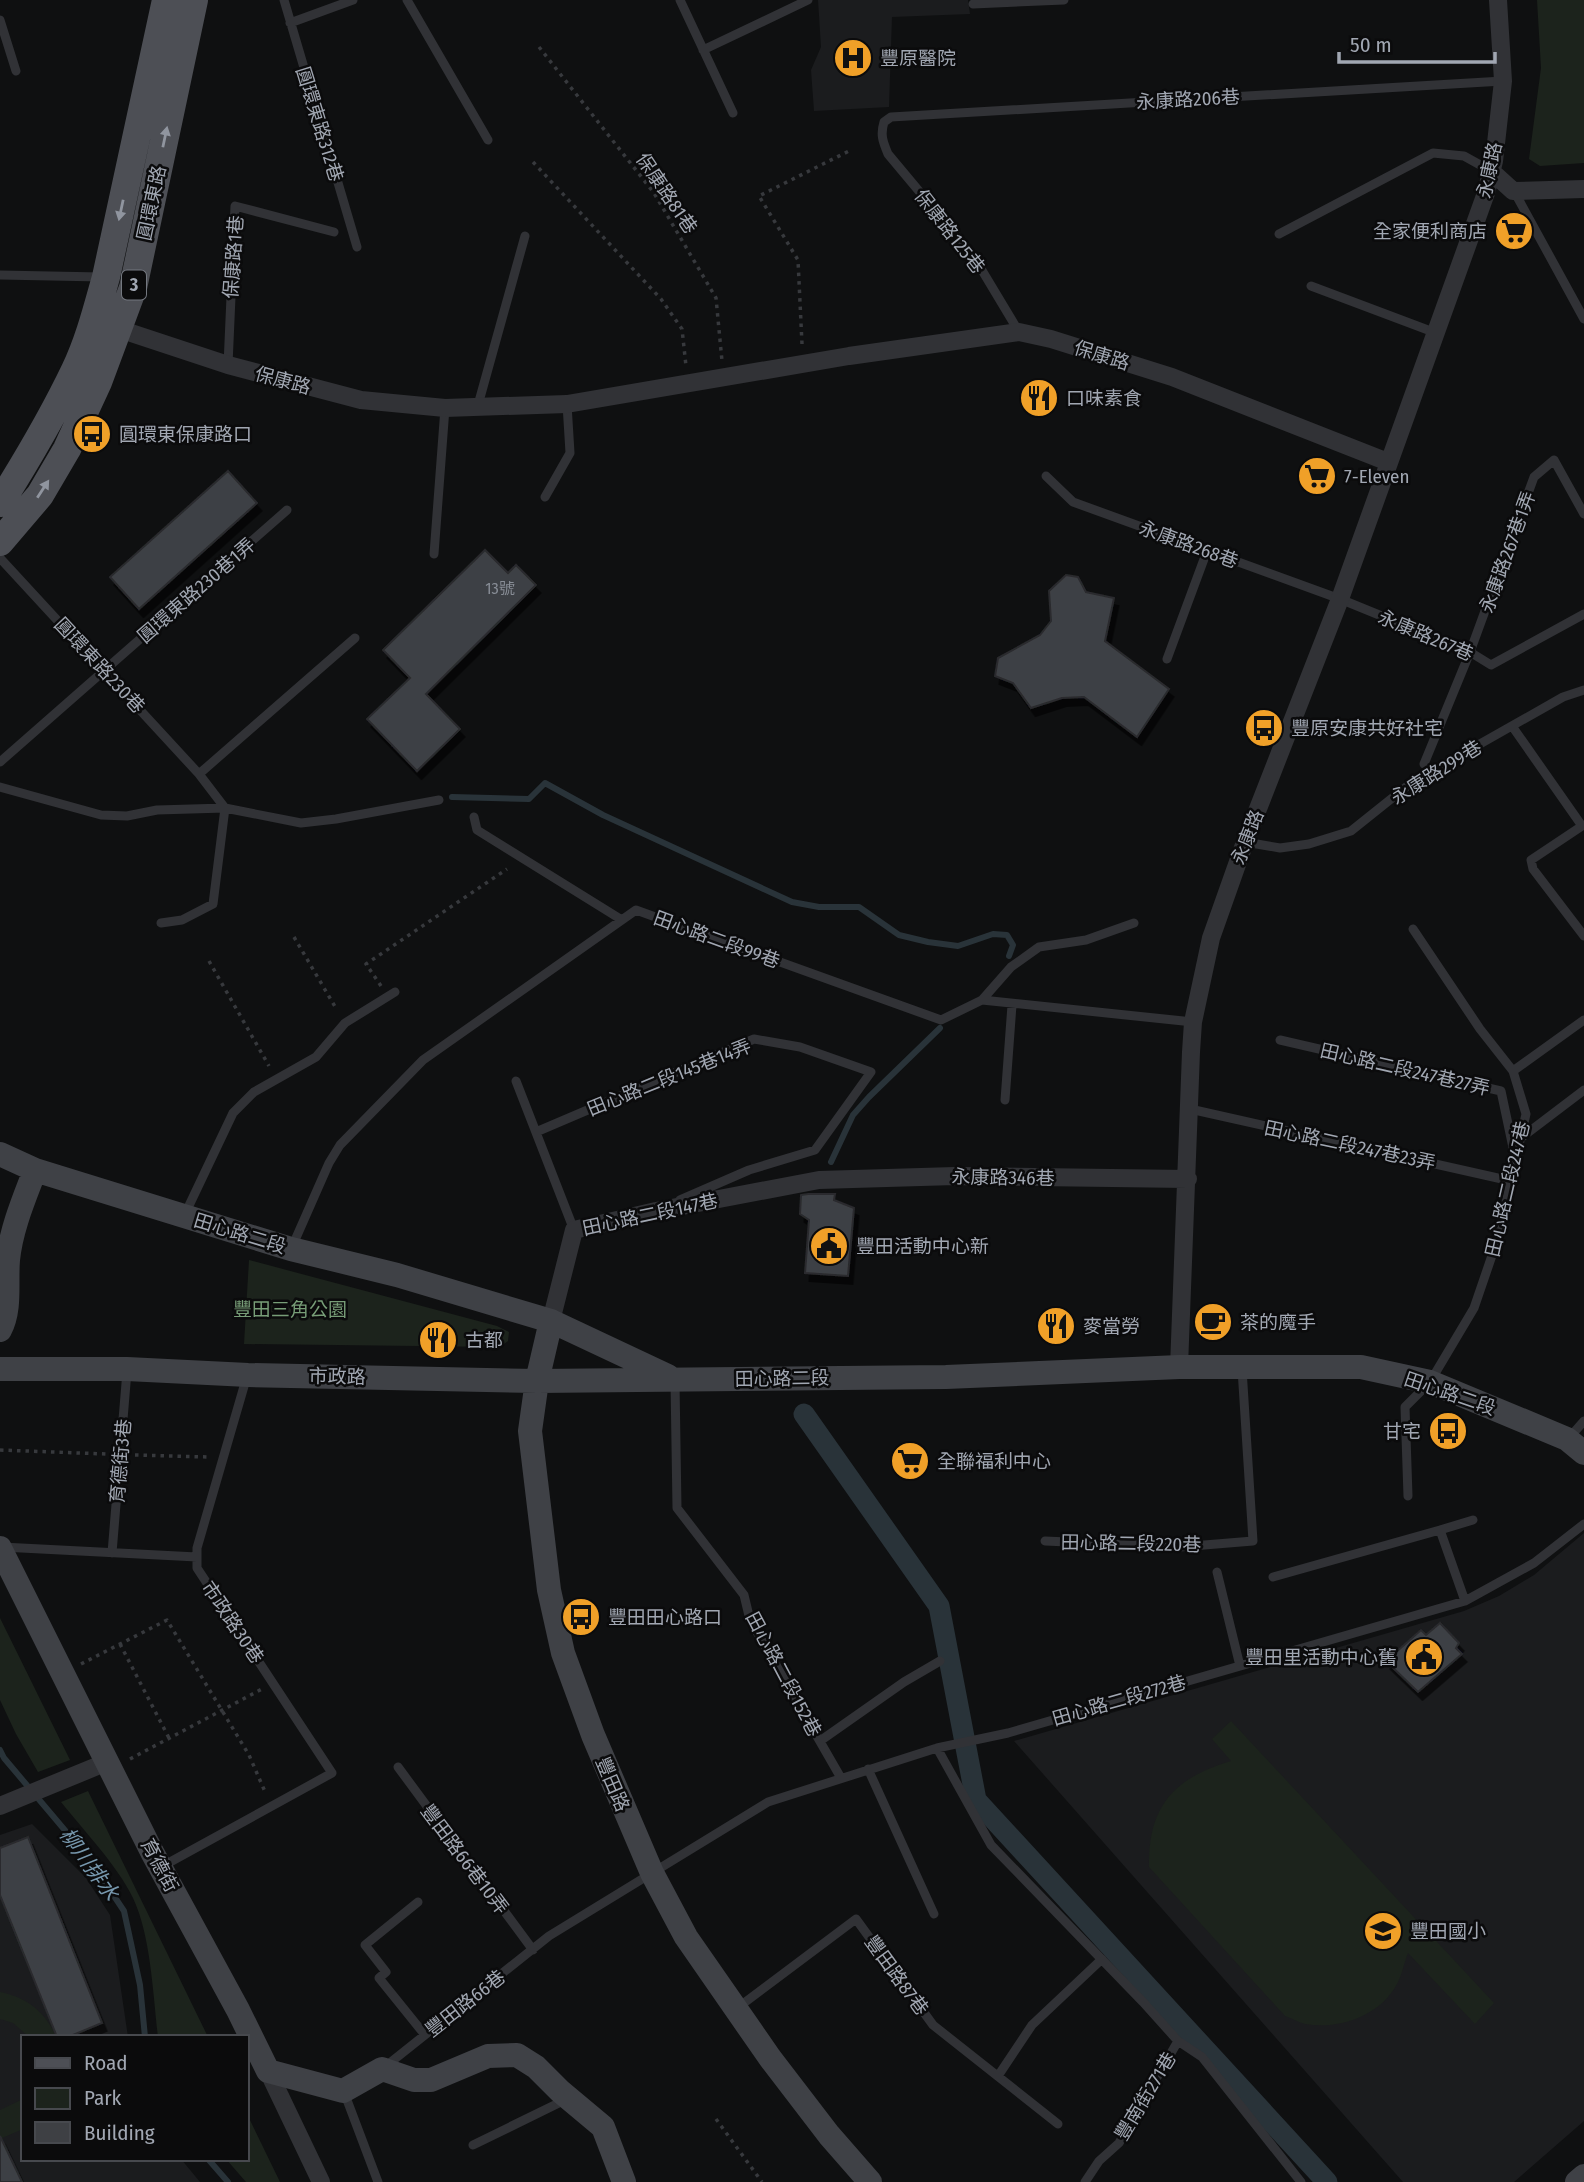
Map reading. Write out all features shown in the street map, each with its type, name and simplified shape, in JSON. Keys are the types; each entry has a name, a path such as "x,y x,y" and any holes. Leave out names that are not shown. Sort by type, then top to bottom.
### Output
{"main road":[{"name":"圓環東路","path":"120,283 166,0"},
{"name":"圓環東路","path":"0,541 40,495 67,449 120,283 194,0"},
{"name":"圓環東路","path":"0,503 36,445 76,369 107,325"}],"street":[{"name":"永康路","path":"1179,1367 1193,1022 1211,938 1245,842 1340,599 1486,194 1503,81 1498,0"},
{"path":"1491,171 1513,191 1584,189"},
{"name":"保康路","path":"107,325 228,365 361,400 445,408 567,404 802,364 1019,332 1051,339 1172,377 1388,462"},
{"name":"田心路二段","path":"0,1154 35,1170 291,1249 397,1275 551,1321 675,1379 946,1377 1179,1367 1362,1367 1430,1382 1578,1438"},
{"path":"0,1330 5,1320 8,1258 19,1212 35,1170"},
{"name":"永康路346巷","path":"819,1180 955,1176 1188,1179"},
{"name":"田心路二段147巷","path":"551,1321 574,1230 656,1211 819,1180"},
{"name":"豐田路","path":"551,1321 537,1381 530,1431 549,1590 563,1653 593,1735 652,1873 687,1937 735,2010 829,2135 870,2182"},
{"name":"市政路","path":"0,1369 127,1369 248,1375 537,1381 675,1379"},
{"name":"育德街","path":"0,1548 109,1766 268,2071 321,2182"},
{"path":"5,1804 47,1786 109,1766"},
{"path":"382,2069 414,2080 431,2080 488,2056 517,2055 536,2067 603,2127 624,2182"},
{"name":"豐田路66巷","path":"343,2091 382,2069"},
{"path":"268,2071 343,2091"},
{"path":"1577,2182 1584,2176"}],"lane":[{"name":"圓環東路312巷","path":"284,0 357,247"},
{"path":"290,23 352,0"},
{"path":"407,0 488,139"},
{"path":"680,0 733,113"},
{"path":"703,50 808,0"},
{"path":"973,4 1064,0"},
{"path":"0,20 16,71"},
{"name":"永康路206巷","path":"881,131 884,122 891,117 1503,81"},
{"name":"保康路125巷","path":"881,131 888,154 974,257 1019,332"},
{"path":"1279,234 1433,153 1464,156 1491,171"},
{"path":"1513,191 1584,319"},
{"name":"保康路1巷","path":"228,365 235,206 334,232"},
{"path":"478,405 525,236"},
{"path":"0,275 120,283"},
{"path":"1311,286 1436,333"},
{"path":"545,497 570,453 567,404"},
{"path":"434,554 445,408"},
{"name":"永康路267巷1弄","path":"1424,764 1470,652 1534,477 1554,460 1584,514"},
{"name":"永康路268巷","path":"1046,476 1073,502 1340,599"},
{"name":"圓環東路230巷1弄","path":"0,762 287,510"},
{"path":"1167,659 1207,551"},
{"name":"圓環東路230巷","path":"0,558 106,670 199,774 225,808"},
{"name":"永康路267巷","path":"1340,599 1470,652 1491,665 1584,614"},
{"path":"199,774 355,638"},
{"name":"永康路299巷","path":"1245,842 1280,848 1309,844 1351,831 1411,783 1563,697 1584,690"},
{"path":"1512,726 1582,826 1531,860 1533,869 1584,936"},
{"path":"0,788 101,815 127,816 157,810 225,808 301,823 439,800"},
{"path":"161,923 183,920 213,904 225,808"},
{"path":"474,817 477,830 622,920"},
{"name":"田心路二段99巷","path":"291,1249 329,1163 341,1145 423,1060 636,910 941,1020 982,1000"},
{"path":"982,1000 1011,967 1039,947 1086,940 1134,923"},
{"path":"1413,929 1480,1029 1513,1071 1584,1020"},
{"path":"184,1216 233,1113 254,1092 316,1057 345,1023 391,995"},
{"path":"982,1000 1193,1022"},
{"path":"1004,1100 1012,1005"},
{"name":"田心路二段145巷14弄","path":"536,1132 754,1039 800,1047 871,1072 815,1150 749,1170 656,1211"},
{"name":"田心路二段247巷27弄","path":"1280,1040 1502,1091 1516,1161"},
{"name":"田心路二段247巷","path":"1408,1496 1405,1407 1430,1382 1474,1308 1498,1238 1526,1114 1513,1071"},
{"path":"516,1081 574,1230"},
{"path":"1521,1138 1584,1090"},
{"name":"田心路二段247巷23弄","path":"1189,1109 1511,1181"},
{"name":"田心路二段220巷","path":"1045,1541 1180,1547 1253,1541 1242,1368"},
{"name":"育德街3巷","path":"112,1553 127,1369"},
{"name":"市政路30巷","path":"248,1375 197,1548 197,1568 332,1773 272,1807"},
{"name":"田心路二段152巷","path":"675,1379 677,1508 744,1595 750,1620 841,1777"},
{"path":"1273,1577 1474,1520"},
{"name":"田心路二段272巷","path":"652,1873 768,1802 841,1777 937,1748 1008,1733 1465,1601 1534,1563 1584,1524"},
{"path":"1440,1530 1465,1601"},
{"path":"0,1548 197,1557"},
{"path":"1217,1572 1240,1666"},
{"path":"820,1741 904,1682 940,1661"},
{"path":"937,1748 991,1845 1178,2041 1202,2057 1301,2182"},
{"name":"豐田路66巷10弄","path":"398,1768 533,1950"},
{"path":"869,1769 934,1914"},
{"path":"161,1867 272,1807"},
{"name":"豐田路66巷","path":"382,2069 549,1936 652,1873"},
{"path":"418,1902 365,1945 386,1972 379,1978 425,2035"},
{"name":"豐田路87巷","path":"735,2010 856,1919 933,2025 1058,2123"},
{"path":"998,2076 1031,2025 1102,1959"},
{"name":"豐南街271巷","path":"1085,2182 1099,2161 1119,2143 1178,2041"},
{"path":"343,2091 378,2182"},
{"path":"473,2145 568,2098"}],"path":[{"name":"保康路81巷","path":"539,47 654,193 716,298 724,377"},
{"path":"802,364 798,260 759,196 851,150"},
{"path":"533,162 661,299 682,329 688,383"},
{"path":"391,995 366,964 507,869"},
{"path":"294,937 345,1023"},
{"path":"209,961 277,1080"},
{"path":"78,1666 167,1620 249,1755 272,1807"},
{"path":"120,1644 169,1738"},
{"path":"109,1766 169,1738 273,1683"},
{"path":"716,2119 762,2182"}],"shaded area":[{"name":"豐原醫院","path":"818,0 968,0 970,14 892,17 889,107 814,111 811,70 821,47"},
{"name":"豐田國小","path":"1584,1533 1584,2121 1514,2182 1403,2182 1014,1741 1464,1611 1499,1596 1534,1575"},
{"path":"32,1824 86,1878 110,1915 128,2035 21,2035 21,2161 183,2161 200,2182 0,2182 0,1835"}],"green space":[{"path":"1537,0 1584,0 1584,163 1540,166 1529,159 1541,68"},
{"name":"豐田三角公園","path":"249,1260 497,1326 509,1332 508,1341 500,1347 244,1344"},
{"path":"0,1618 70,1760 38,1772 0,1700"},
{"path":"1231,1721 1494,2003 1475,2024 1408,1953 1397,1984 1390,1995 1369,2012 1331,2025 1305,2024 1285,2016 1149,1867 1153,1827 1168,1798 1194,1776 1231,1761 1212,1739"},
{"path":"88,1791 207,2035 158,2035 148,1948 133,1898 109,1861 61,1802"},
{"path":"0,1992 34,2007 47,2020 55,2035 27,2035 13,2023 0,2019"},
{"path":"21,2100 21,2130 0,2139 0,2110"},
{"path":"248,2116 280,2182 246,2182 228,2161 248,2161"}],"building":[{"path":"228,471 257,503 139,609 110,577"},
{"path":"485,550 508,573 516,565 536,585 426,694 460,729 417,771 367,719 410,678 383,650"},
{"path":"1066,575 1078,577 1086,592 1114,598 1105,641 1169,689 1137,737 1084,697 1062,698 1031,708 1013,683 995,676 998,658 1040,635 1051,621 1049,591"},
{"name":"豐田活動中心新","path":"835,1194 834,1200 854,1208 848,1276 805,1273 809,1220 800,1214 801,1195"},
{"name":"豐田里活動中心舊","path":"1440,1623 1459,1643 1456,1648 1462,1654 1418,1692 1386,1661 1421,1630 1426,1635"},
{"path":"28,1837 102,2023 73,2035 56,2035 0,1895 0,1848"},
{"path":"0,2136 22,2182 0,2182"}],"waterway":[{"path":"452,797 529,799 545,783 603,815 792,902 819,907 859,907 899,935 928,942 958,946 993,934 1007,935 1013,945 1009,956"},
{"path":"831,1162 853,1115 940,1028"},
{"path":"804,1414 939,1606 976,1800 1327,2182"},
{"name":"柳川排水","path":"0,1750 90,1860 124,1911 140,1985 145,2035"},
{"name":"柳川排水","path":"210,2161 228,2182"}],"place":[{"name":"豐原醫院","path":"853,58"},
{"name":"全家便利商店","path":"1514,231"},
{"name":"口味素食","path":"1039,398"},
{"name":"圓環東保康路口","path":"92,434"},
{"name":"7-Eleven","path":"1317,476"},
{"name":"豐原安康共好社宅","path":"1264,728"},
{"name":"豐田活動中心新","path":"829,1246"},
{"name":"茶的魔手","path":"1213,1322"},
{"name":"麥當勞","path":"1056,1326"},
{"name":"古都","path":"438,1340"},
{"name":"甘宅","path":"1448,1431"},
{"name":"全聯福利中心","path":"910,1461"},
{"name":"豐田田心路口","path":"581,1617"},
{"name":"豐田里活動中心舊","path":"1424,1657"},
{"name":"豐田國小","path":"1383,1931"}]}
